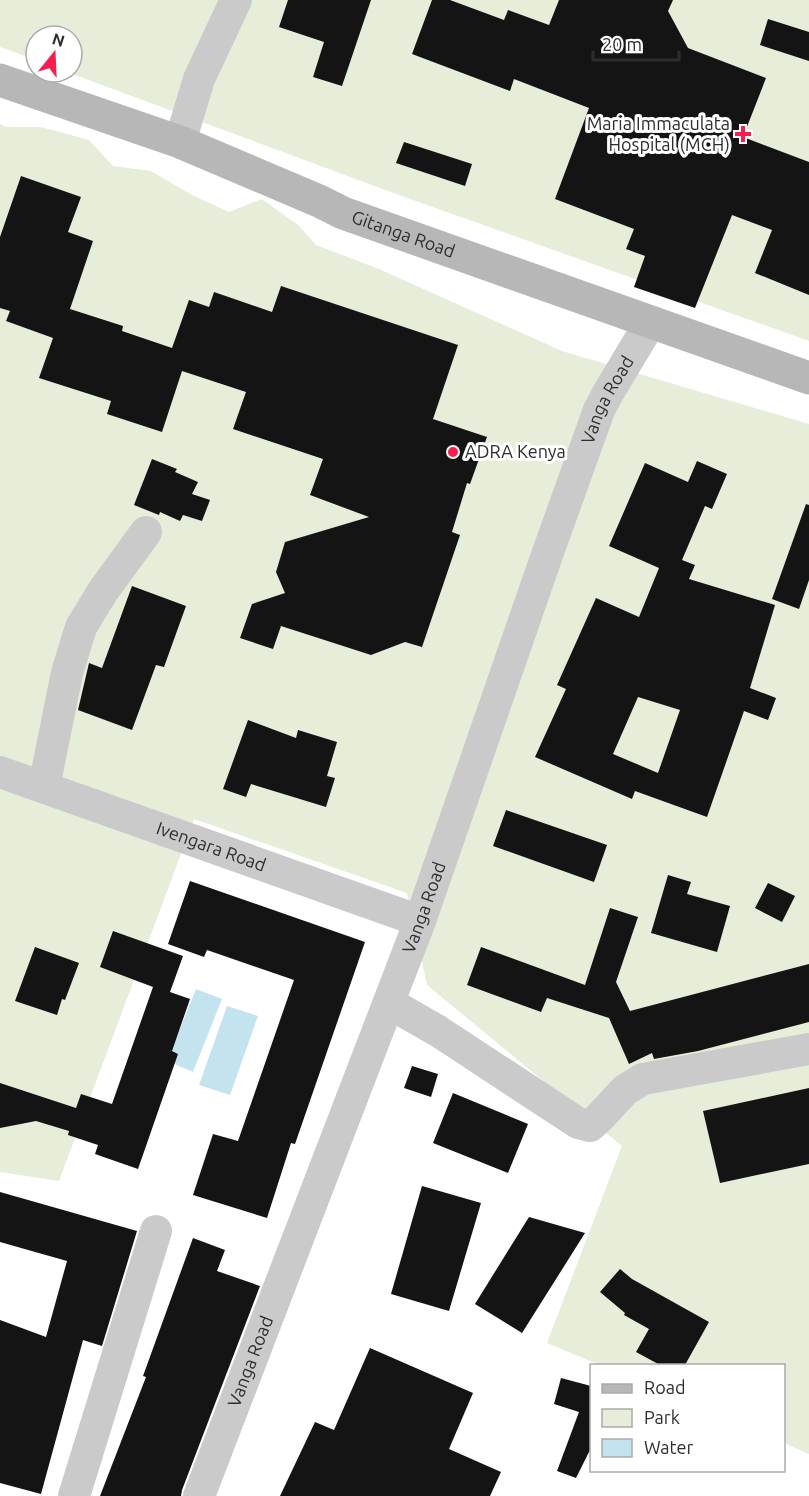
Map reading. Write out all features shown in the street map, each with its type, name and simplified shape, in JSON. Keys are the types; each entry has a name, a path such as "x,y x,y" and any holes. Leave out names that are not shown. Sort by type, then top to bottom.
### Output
{"main road":[{"name":"Gitanga Road","path":"0,80 180,142 343,213 809,378"}],"street":[{"path":"180,142 199,79 236,0"},
{"name":"Vanga Road","path":"198,1496 420,921 599,410 650,323"},
{"path":"44,787 67,673 81,627 103,591 146,532"},
{"name":"Ivengara Road","path":"0,772 420,921"},
{"path":"389,1003 438,1031 578,1123 590,1126 625,1090 643,1078 809,1049"},
{"path":"74,1496 156,1231"}],"green space":[{"path":"0,0 809,0 809,341 388,191 84,78 84,24 24,24 24,56 0,47"},
{"path":"0,124 6,127 41,127 89,140 113,166 151,171 192,195 229,212 262,199 298,225 316,245 379,269 562,351 809,424 809,1454 785,1443 785,1364 598,1364 547,1343 622,1146 427,985 407,893 194,819 59,1181 0,1172"}],"water":[{"path":"196,989 222,999 193,1072 167,1061"},
{"path":"227,1006 258,1016 230,1095 199,1085"}],"building":[{"path":"288,0 371,0 342,86 313,77 324,42 279,27"},
{"path":"432,0 450,0 504,20 508,10 549,25 559,0 673,0 668,11 688,48 766,78 743,137 809,162 809,295 755,273 772,230 732,215 695,308 634,287 645,256 626,249 634,229 555,199 589,108 514,79 510,91 412,54"},
{"path":"768,19 809,32 809,61 760,45"},
{"path":"404,142 472,164 465,186 396,163"},
{"path":"21,176 81,197 68,232 93,241 70,309 123,326 122,331 172,348 189,300 209,307 214,292 272,312 281,286 458,345 433,419 487,437 470,484 467,483 452,532 460,535 422,647 405,642 371,655 281,626 273,649 240,638 252,604 285,593 276,572 285,542 369,517 310,495 323,459 233,429 246,392 182,371 162,432 107,414 111,401 39,378 53,338 6,321 10,311 0,308 0,237"},
{"path":"152,459 177,469 175,472 198,482 192,494 210,500 202,521 183,515 180,521 160,512 159,515 134,505"},
{"path":"697,461 727,474 712,509 705,506 682,560 695,565 689,579 775,605 750,688 776,698 768,720 744,711 707,817 635,791 632,799 535,757 566,689 557,685 596,598 639,617 659,568 609,546 645,463 688,482","holes":["638,697 680,710 658,773 613,754"]},
{"path":"806,504 809,505 809,580 799,609 772,599"},
{"path":"132,586 186,606 164,667 156,665 132,730 78,710 89,663 102,668"},
{"path":"248,720 296,738 298,730 337,742 327,776 335,778 326,807 251,784 246,797 223,789"},
{"path":"506,810 607,845 594,882 493,846"},
{"path":"668,875 691,882 687,894 730,906 717,952 651,933"},
{"path":"190,881 365,942 295,1144 291,1143 267,1218 193,1195 213,1134 238,1141 294,980 207,950 204,957 168,944"},
{"path":"768,883 795,896 782,922 755,908"},
{"path":"610,908 638,917 616,982 630,1011 809,964 809,1022 698,1051 654,1059 652,1053 629,1064 609,1018 547,998 541,1012 467,985 481,947 585,985"},
{"path":"113,931 183,956 170,992 190,999 172,1051 178,1054 138,1169 95,1154 98,1145 68,1135 69,1131 36,1121 0,1128 0,1083 76,1108 81,1094 112,1104 153,987 100,967"},
{"path":"35,947 79,963 57,1015 15,1001"},
{"path":"412,1066 438,1074 431,1097 404,1088"},
{"path":"809,1088 809,1164 720,1183 703,1111"},
{"path":"453,1093 528,1124 508,1173 433,1143"},
{"path":"422,1186 481,1203 449,1311 391,1294"},
{"path":"0,1192 137,1231 102,1346 83,1340 41,1494 0,1483 0,1320 46,1337 67,1261 0,1242"},
{"path":"529,1217 585,1233 522,1333 475,1304"},
{"path":"193,1238 225,1250 217,1271 260,1286 181,1496 100,1496 146,1377 143,1376"},
{"path":"620,1269 632,1279 709,1322 686,1364 658,1364 636,1352 649,1329 624,1315 625,1313 600,1292"},
{"path":"370,1348 473,1393 449,1449 501,1472 490,1496 280,1496 315,1422 334,1430"},
{"path":"561,1378 590,1386 590,1450 576,1478 557,1471 579,1412 554,1404"}],"place":[{"name":"Maria Immaculata Hospital (MCH)","path":"743,134"},
{"name":"ADRA Kenya","path":"453,452"}]}
